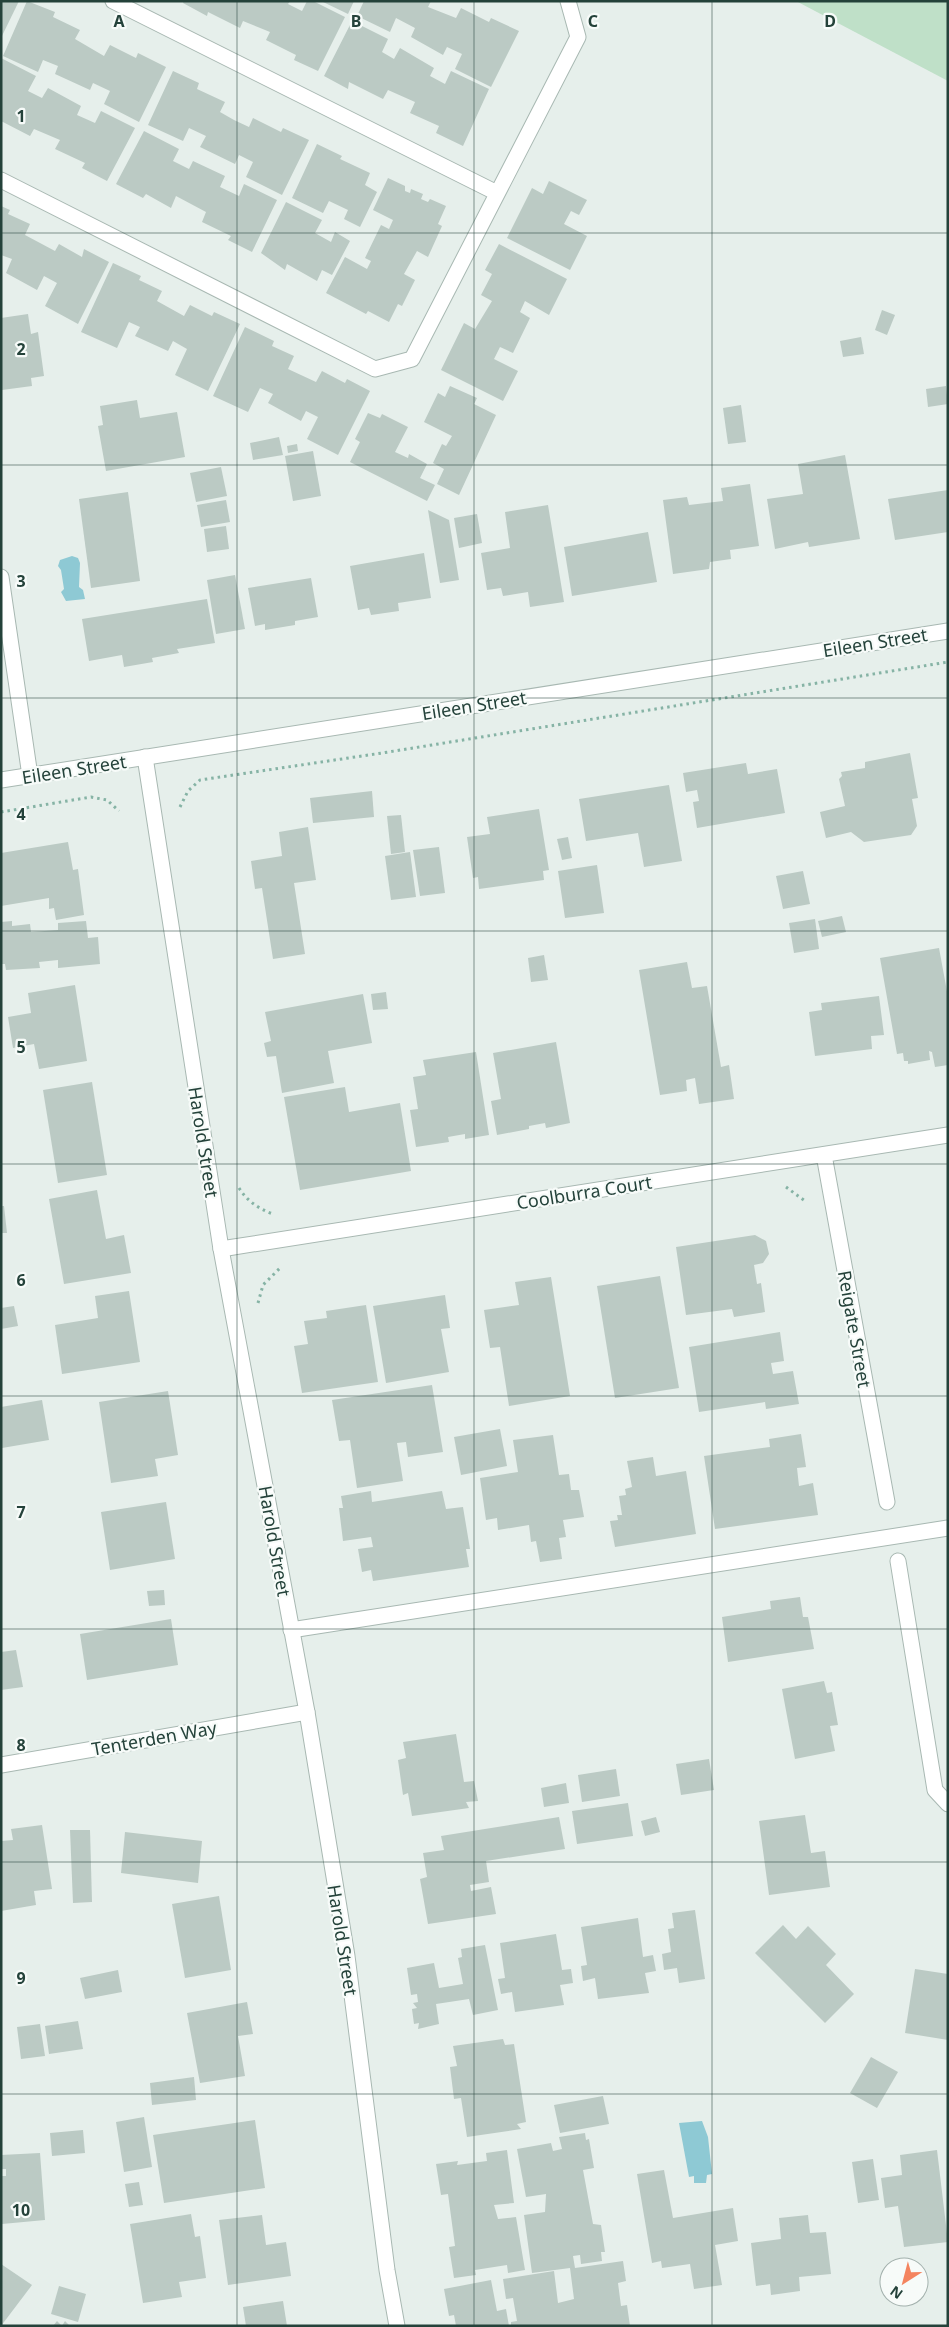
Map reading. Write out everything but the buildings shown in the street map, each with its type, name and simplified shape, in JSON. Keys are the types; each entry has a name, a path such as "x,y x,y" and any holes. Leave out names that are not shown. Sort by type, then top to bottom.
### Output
{"street":[{"path":"113,1 497,192"},
{"path":"1,180 375,369 412,359 578,37 568,1"},
{"path":"1,577 30,776"},
{"name":"Eileen Street","path":"1,780 948,631"},
{"name":"Harold Street","path":"145,757 221,1249 307,1712 346,1956 387,2270 397,2326"},
{"name":"Coolburra Court","path":"221,1249 948,1135"},
{"name":"Reigate Street","path":"824,1155 886,1502"},
{"path":"291,1630 948,1528"},
{"path":"898,1561 935,1790 948,1804"},
{"name":"Tenterden Way","path":"1,1765 307,1712"}],"path":[{"path":"179,814 181,802 188,791 200,780 382,753 948,662"},
{"path":"1,812 91,797 106,800 119,812"},
{"path":"237,1183 240,1190 251,1202 264,1211 278,1216"}],"green space":[{"path":"796,1 948,1 948,81"}],"water":[{"path":"72,556 78,558 80,563 79,587 83,590 85,599 66,601 61,592 64,589 61,570 58,566 60,560"},
{"path":"702,2121 708,2137 712,2174 707,2175 706,2183 694,2183 694,2176 689,2177 679,2123"}]}
